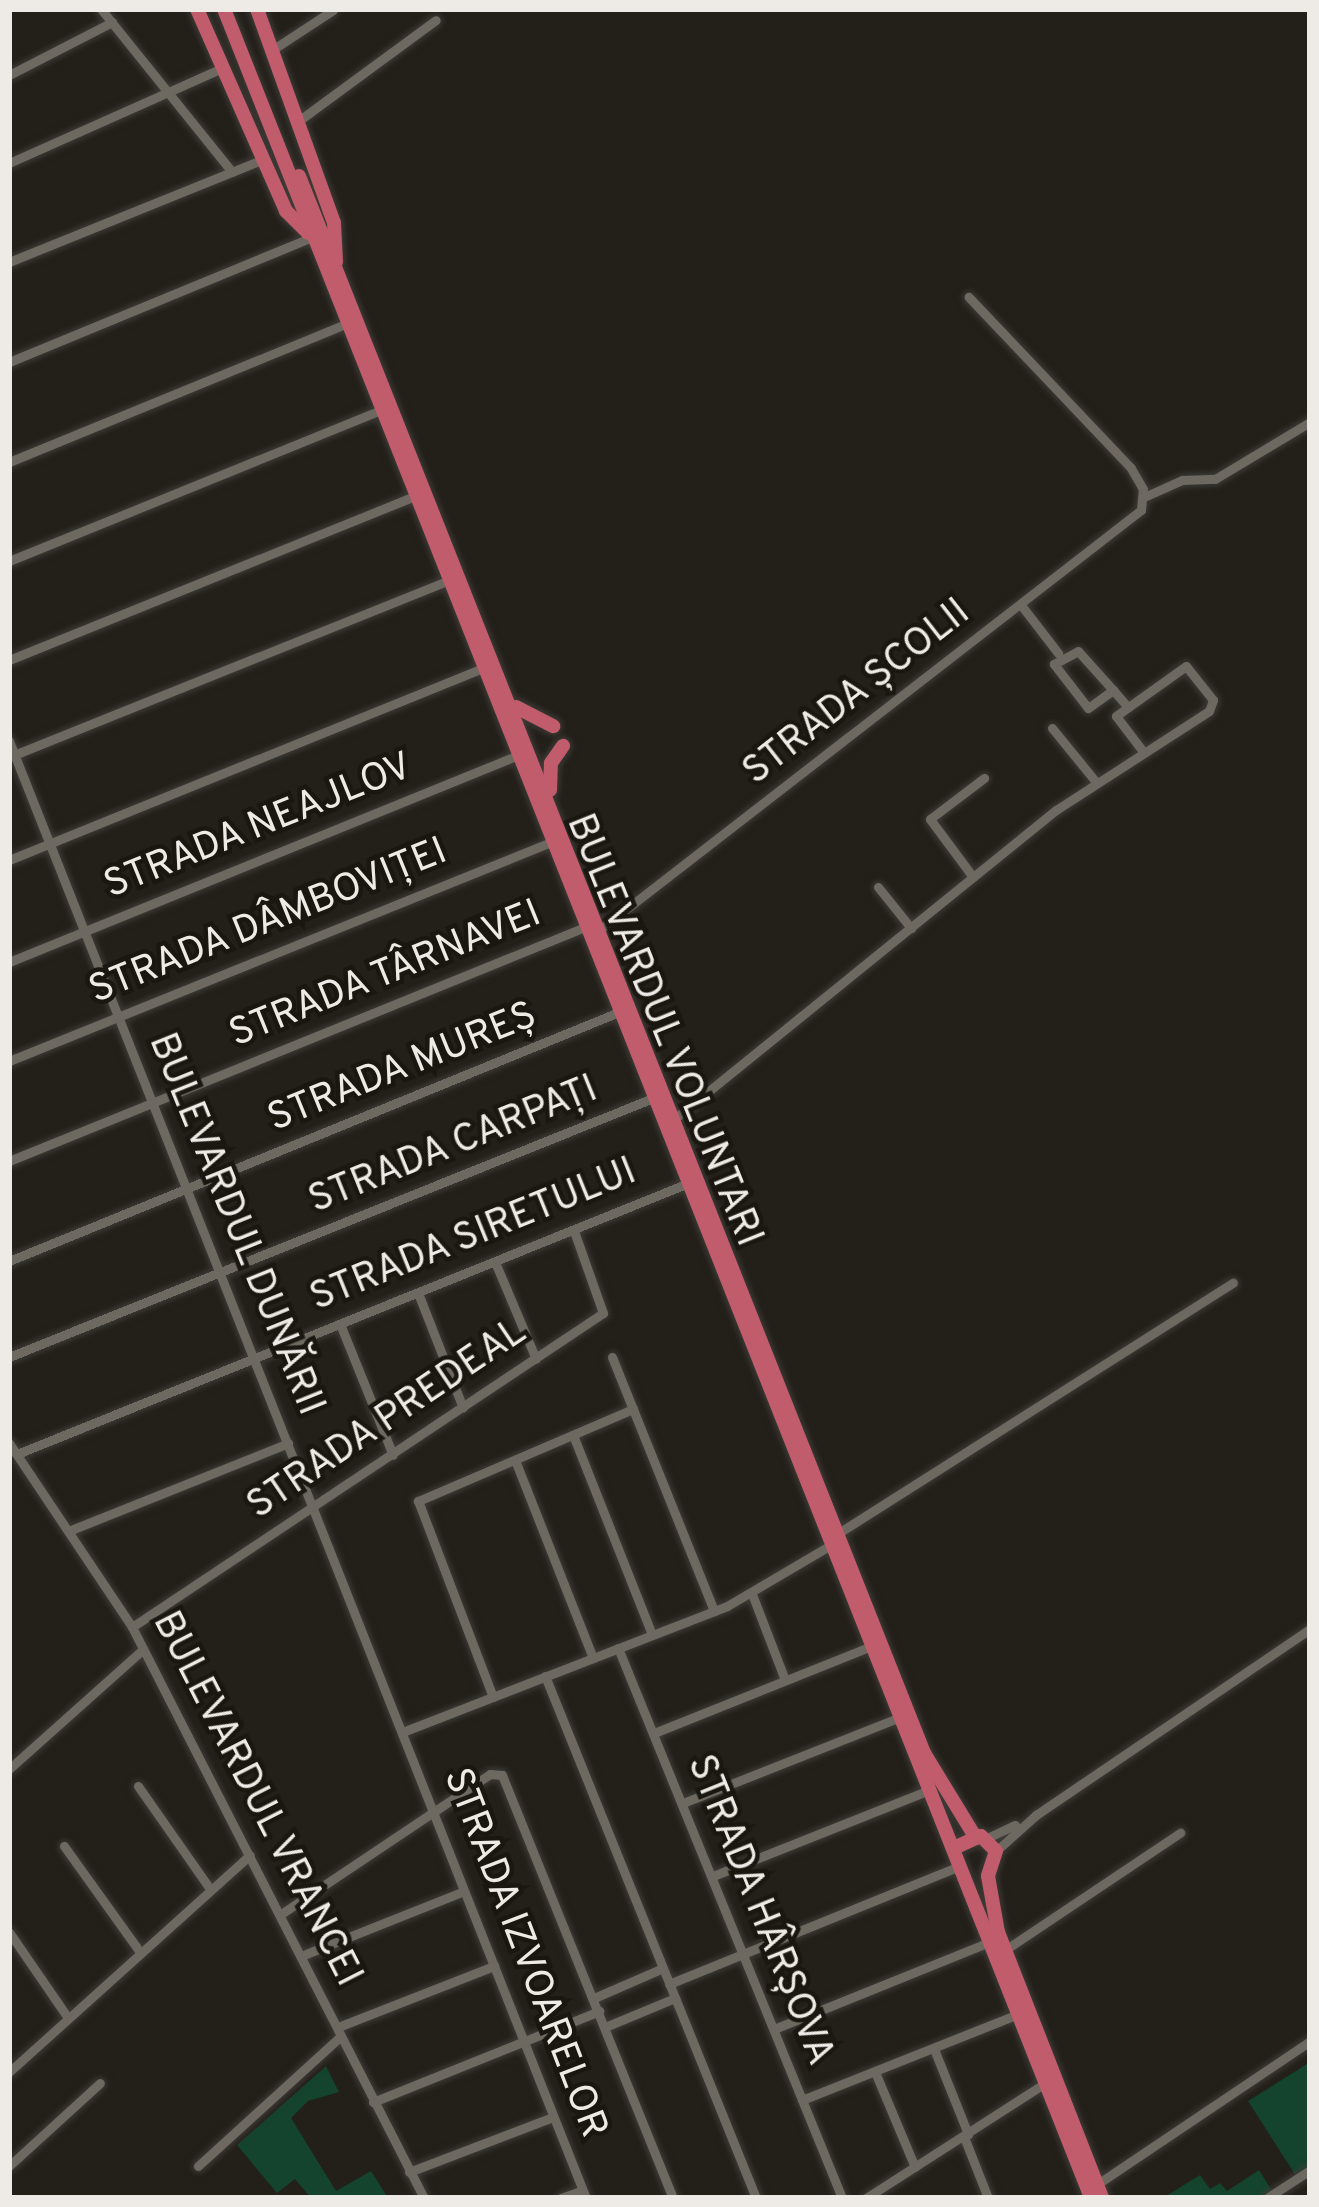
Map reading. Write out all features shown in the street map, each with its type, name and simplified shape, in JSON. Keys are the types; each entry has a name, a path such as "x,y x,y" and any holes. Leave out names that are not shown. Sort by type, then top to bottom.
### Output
{"highway":[{"path":"196,9 286,212 317,236"},
{"path":"224,9 317,236"},
{"path":"234,9 317,236"},
{"path":"257,9 337,235 335,267"},
{"name":"BULEVARDUL VOLUNTARI","path":"317,236 335,267 514,705 551,842 674,1120 871,1646 956,1847 955,1868"},
{"name":"BULEVARDUL VOLUNTARI","path":"317,236 346,324 483,668 550,802 620,1012 686,1184 834,1540 924,1753 986,1842"},
{"path":"514,705 553,725"},
{"path":"550,802 551,763 563,746"},
{"path":"956,1847 986,1842 988,1876 1005,1950 1096,2194"},
{"path":"955,1868 970,1880 989,1942 1045,2083 1096,2194"},
{"path":"970,1880 988,1876"}],"street":[{"path":"101,9 232,172"},
{"path":"272,50 333,10"},
{"path":"297,122 436,20"},
{"path":"9,75 112,22"},
{"path":"9,163 223,68"},
{"path":"9,262 262,160"},
{"path":"9,362 317,236"},
{"path":"969,297 1131,468 1144,497 1182,481 1215,479 1310,422"},
{"path":"9,461 346,324"},
{"path":"9,561 381,410"},
{"path":"9,660 415,496"},
{"name":"STRADA ȘCOLII","path":"592,929 1131,519 1144,497"},
{"path":"12,756 447,580"},
{"path":"1021,604 1058,653"},
{"path":"1113,690 1088,709 1054,664 1078,650 1128,707"},
{"path":"674,1120 1096,782 1202,716 1214,700 1184,666 1116,716 1142,751"},
{"path":"9,860 483,668"},
{"path":"1052,728 1096,782"},
{"name":"BULEVARDUL DUNĂRII","path":"9,741 404,1731"},
{"name":"STRADA NEAJLOV","path":"9,962 525,752"},
{"path":"973,877 930,818 984,778"},
{"name":"STRADA DÂMBOVIȚEI","path":"9,1061 551,842"},
{"path":"878,886 911,928"},
{"name":"STRADA TÂRNAVEI","path":"9,1161 592,929"},
{"name":"STRADA MUREȘ","path":"9,1261 620,1012"},
{"name":"STRADA CARPAȚI","path":"9,1357 653,1098"},
{"name":"STRADA SIRETULUI","path":"16,1454 686,1184"},
{"name":"STRADA PREDEAL","path":"132,1627 464,1408 606,1308 574,1232"},
{"path":"495,1262 536,1359"},
{"path":"404,1731 752,1594 1233,1283"},
{"path":"418,1292 464,1408"},
{"path":"340,1324 393,1455"},
{"path":"612,1357 714,1611"},
{"path":"493,1697 418,1501 633,1409"},
{"path":"573,1435 652,1635"},
{"name":"BULEVARDUL VRANCEI","path":"9,1443 132,1627 306,1954 339,2032 424,2198"},
{"path":"71,1531 288,1444"},
{"path":"515,1460 593,1658"},
{"path":"752,1594 785,1680"},
{"path":"986,1842 1036,1815 1310,1629"},
{"path":"654,1732 871,1646"},
{"name":"STRADA HÂRȘOVA","path":"618,1648 842,2198"},
{"path":"9,1769 143,1649"},
{"path":"545,1676 756,2198"},
{"path":"683,1803 900,1718"},
{"name":"STRADA IZVOARELOR","path":"404,1731 584,2194"},
{"path":"284,1912 499,1773 673,2198"},
{"path":"138,1786 210,1889"},
{"path":"713,1876 929,1790"},
{"path":"1005,1950 1180,1833"},
{"path":"64,1846 140,1952"},
{"path":"9,2072 250,1855"},
{"path":"669,1984 955,1868"},
{"path":"306,1954 464,1891"},
{"path":"9,1932 68,2018"},
{"path":"774,2029 989,1942"},
{"path":"198,2166 339,2032 494,1966"},
{"path":"594,1998 663,1968"},
{"path":"605,2027 675,1998"},
{"path":"373,2102 599,2011"},
{"path":"802,2100 1018,2014"},
{"path":"1096,2194 1310,2041"},
{"path":"934,2049 988,2198"},
{"path":"875,2072 915,2167"},
{"path":"9,2166 100,2083"},
{"path":"866,2198 1045,2083"},
{"path":"410,2172 554,2117"},
{"path":"1267,2198 1310,2170"},
{"path":"561,2198 584,2194"}],"green space":[{"path":"1310,2062 1310,2167 1296,2176 1248,2101"},
{"path":"326,2066 339,2092 308,2101 291,2118 336,2191 371,2171 388,2198 311,2198 295,2179 277,2193 237,2145"},
{"path":"1259,2170 1272,2191 1261,2198 1163,2198 1200,2175 1210,2189 1220,2183 1227,2191"}]}
